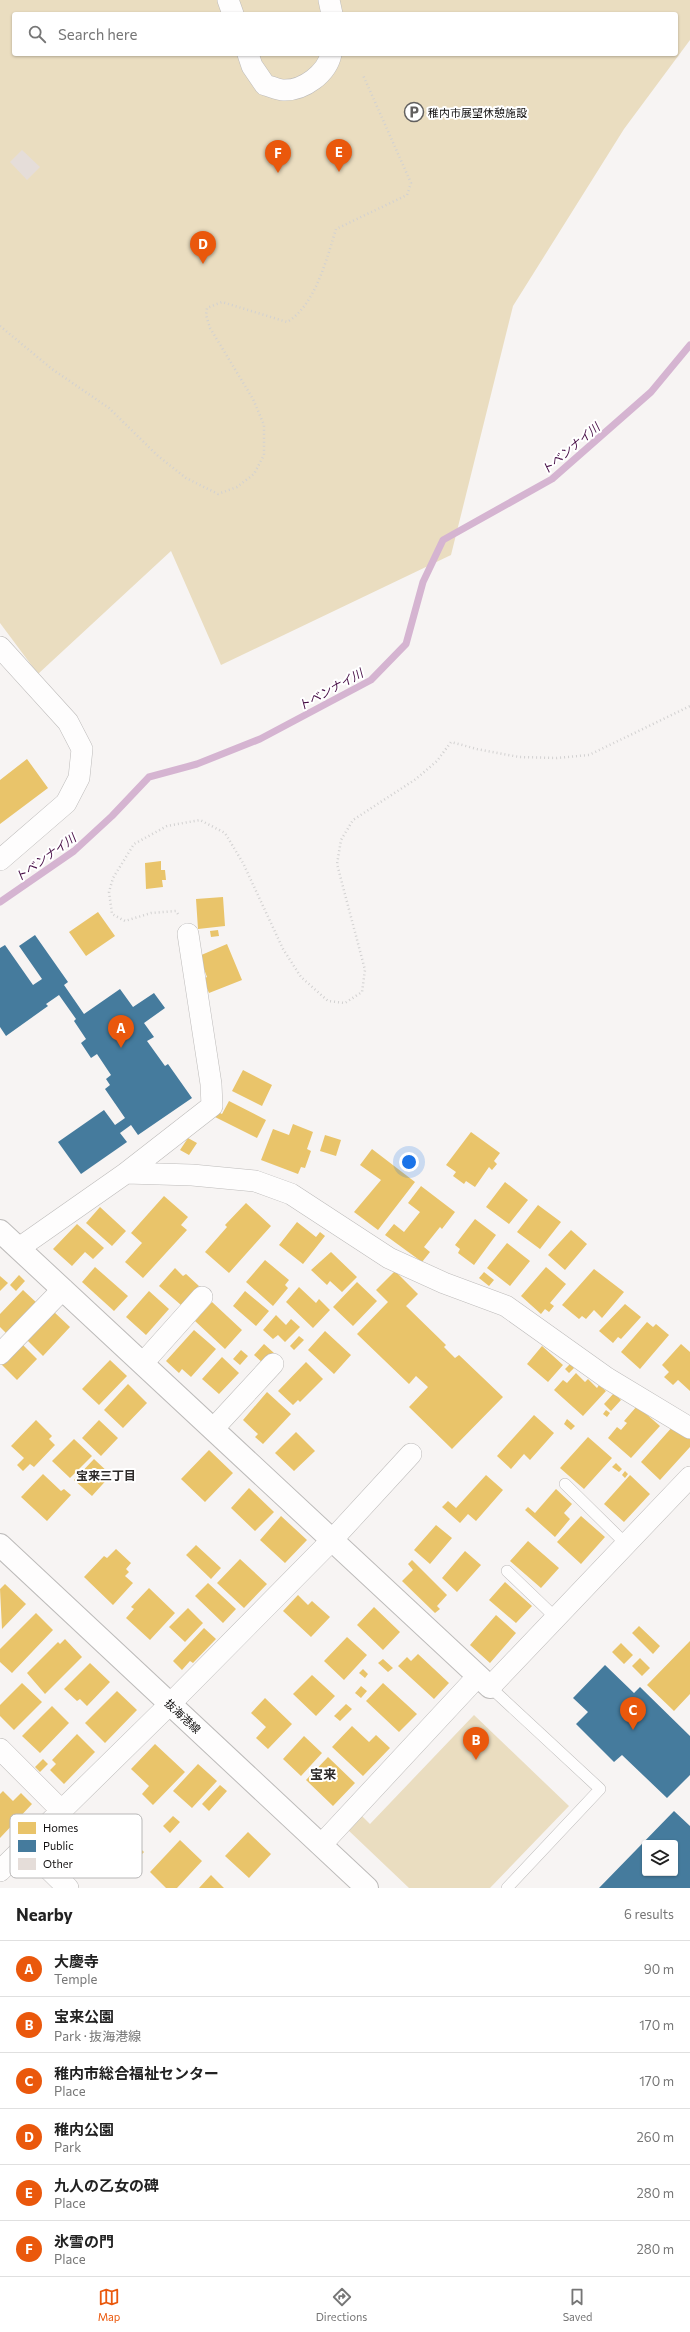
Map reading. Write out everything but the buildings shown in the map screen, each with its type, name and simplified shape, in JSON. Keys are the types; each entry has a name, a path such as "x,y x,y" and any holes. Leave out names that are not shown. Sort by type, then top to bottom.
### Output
{"street":[{"path":"228,0 232,12"},
{"path":"329,0 332,12"},
{"path":"249,56 252,66 265,85 284,90 309,84 328,65 330,56"},
{"path":"0,647 68,722 82,749 79,778 66,803 0,860"},
{"path":"19,1248 126,1173 212,1106 211,1084 188,934"},
{"path":"126,1173 192,1174 255,1182 291,1194 389,1258 444,1283 506,1306 607,1378 690,1428"},
{"path":"0,1231 484,1682"},
{"path":"0,1354 63,1290"},
{"path":"143,1363 202,1297"},
{"path":"213,1429 273,1364"},
{"path":"57,1814 170,1704 332,1540 411,1454"},
{"path":"321,1845 484,1682 556,1618 690,1477"},
{"name":"抜海港線","path":"0,1545 367,1888"},
{"path":"0,1749 61,1810"},
{"path":"0,1870 10,1860"},
{"path":"58,1878 68,1888"}],"lane":[{"path":"565,1484 626,1544"},
{"path":"507,1571 556,1618"},
{"path":"484,1682 600,1789 508,1888"}],"path":[{"path":"0,326 52,369 109,408 158,456 186,478 218,494 237,487 254,474 264,455 264,425 253,399 210,328 206,315 207,308 222,302 287,322 297,316 321,278 336,229 407,196 411,183 363,76"},
{"path":"188,934 176,911 151,913 125,921 112,914 109,892 113,878 134,844 167,826 200,820 225,833 243,862 283,949 301,977 328,1001 345,1004 362,992 365,970 338,864 341,840 353,820 416,780 437,761 451,742 476,750 519,757 557,758 589,755 690,706"}],"shaded area":[{"path":"0,0 690,0 690,40 624,129 513,306 451,555 221,665 171,551 38,674 0,623"},
{"path":"474,1715 569,1806 490,1888 409,1888 347,1829 361,1815 370,1824"}],"waterway":[{"name":"トベンナイ川","path":"0,902 74,851 112,816 149,777 197,764 260,739 371,680 406,644 423,582 443,540 552,479 651,392 690,345"}],"place":[{"name":"稚内市展望休憩施設","path":"414,112"},
{"name":"九人の乙女の碑","path":"339,172"},
{"name":"氷雪の門","path":"278,173"},
{"name":"稚内公園","path":"203,264"},
{"name":"大慶寺","path":"121,1048"},
{"name":"稚内市総合福祉センター","path":"633,1730"},
{"name":"宝来公園","path":"476,1760"}],"district":[{"name":"宝来三丁目","path":"106,1475"},
{"name":"宝来","path":"323,1774"}]}
